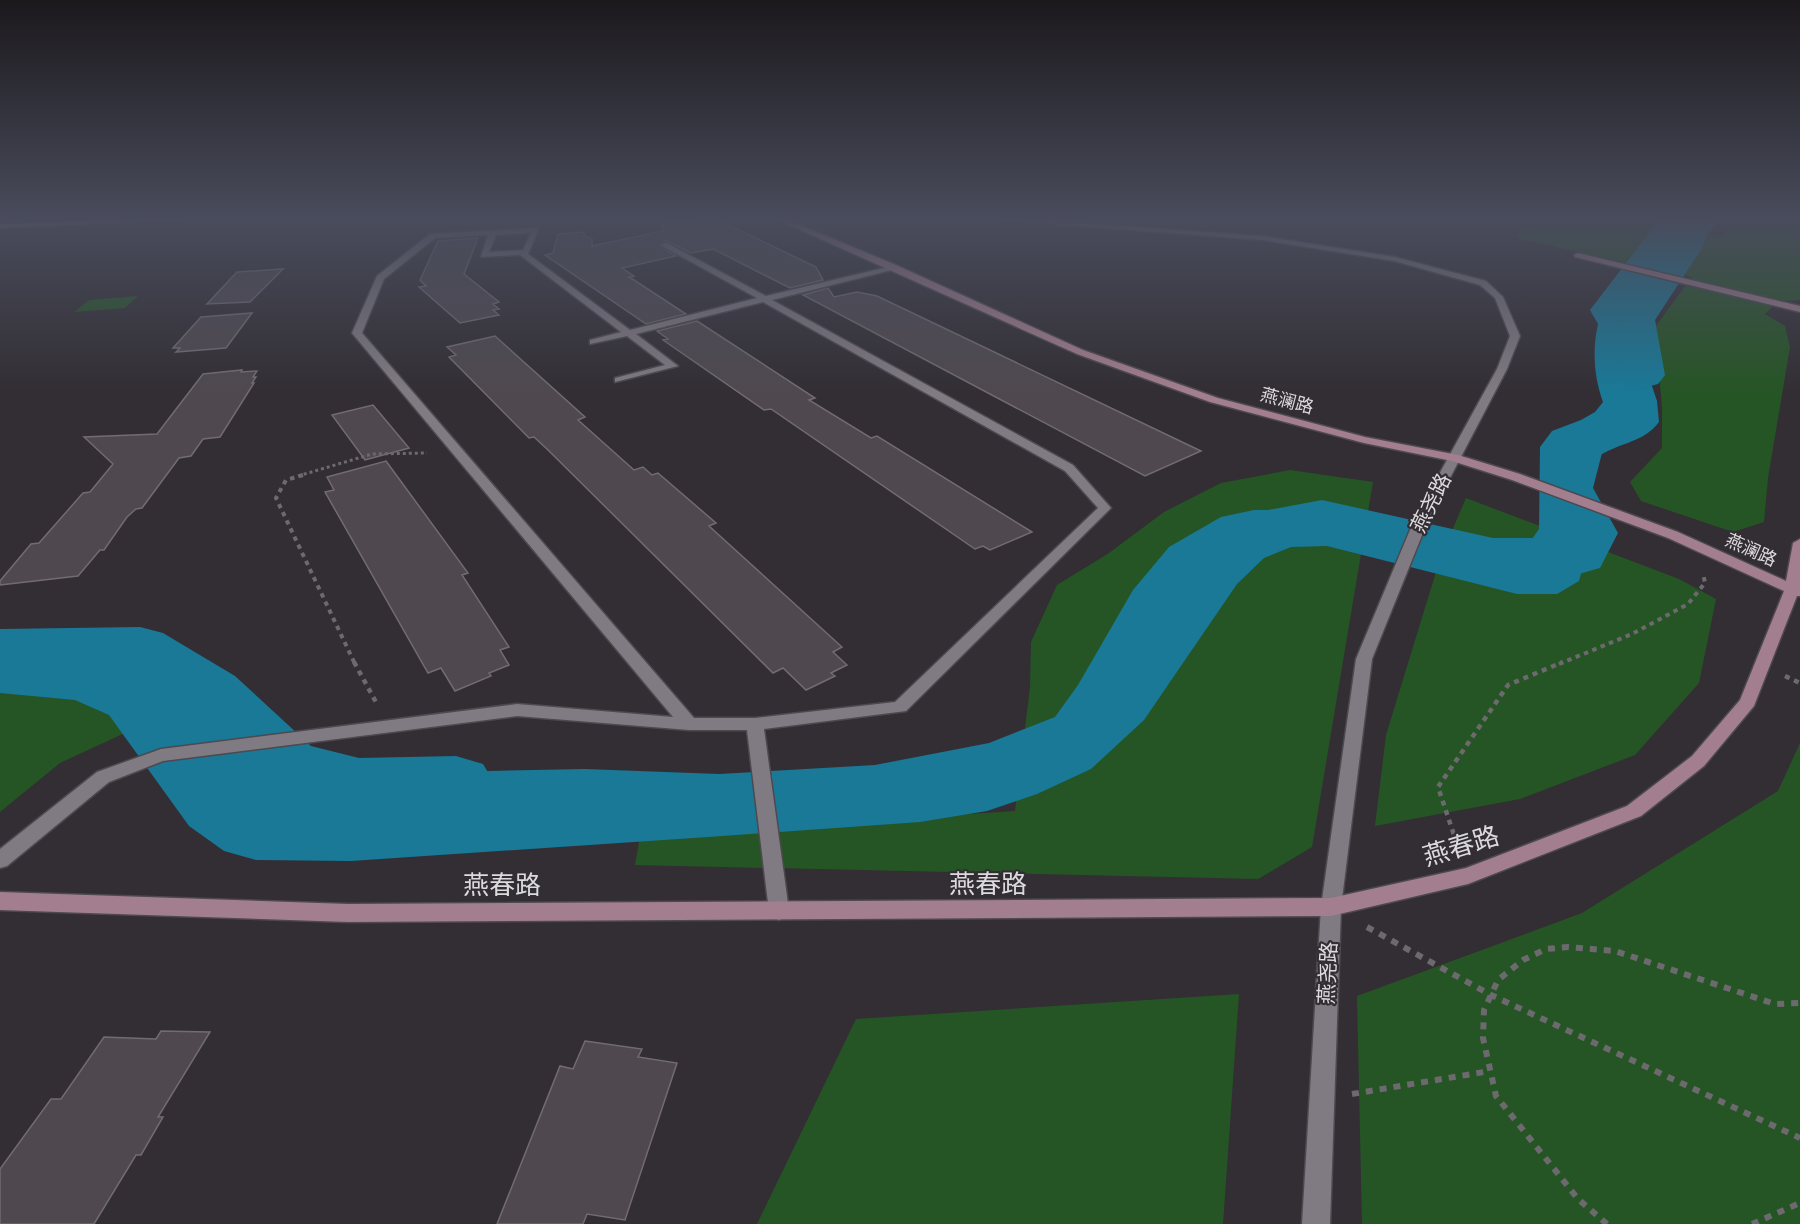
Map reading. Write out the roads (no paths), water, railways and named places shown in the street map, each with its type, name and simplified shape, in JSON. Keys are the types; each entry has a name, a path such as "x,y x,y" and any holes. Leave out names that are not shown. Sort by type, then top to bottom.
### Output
{"street":[{"path":"381,277 357,333 689,724"},
{"path":"555,277 631,332 673,366 619,380"},
{"path":"0,860 103,777 161,755 517,710 689,724 755,724 900,707 1106,508 1069,468 725,277"},
{"path":"593,342 852,277"},
{"name":"燕澜路","path":"915,277 1080,352 1214,400 1364,440 1454,458 1516,477 1673,535 1796,590"},
{"name":"燕尧路","path":"1316,1224 1331,907 1364,659 1422,518 1502,369 1515,336 1499,297 1484,283 1462,277"},
{"path":"1669,277 1800,309"},
{"name":"燕春路","path":"0,901 348,913 1331,907 1468,876 1634,811 1698,761 1748,702 1796,590 1800,543"},
{"path":"755,724 779,912"}],"water":[{"path":"1615,277 1663,277 1654,291 1639,347 1657,401 1659,422 1644,435 1600,455 1591,462 1590,522 1579,581 1557,594 1517,594 1327,546 1291,547 1264,558 1237,584 1144,720 1091,769 1037,794 987,811 920,822 351,861 256,860 224,851 189,826 109,715 75,700 0,693 0,649 113,654 146,659 158,665 187,698 258,768 292,784 363,788 489,771 585,769 719,774 875,765 989,743 1055,717 1078,685 1133,590 1169,547 1221,517 1254,510 1295,510 1327,515 1459,552 1503,550 1530,542 1539,529 1540,447 1552,431 1581,420 1595,412 1603,402 1595,363 1598,324 1590,310"}],"waterway":[{"path":"1643,375 1636,320 1666,277"},
{"path":"1288,522 1322,517 1493,556 1579,556 1590,533 1567,488 1578,449"},
{"path":"0,650 140,648 210,692 286,767 359,787 456,784"}]}
